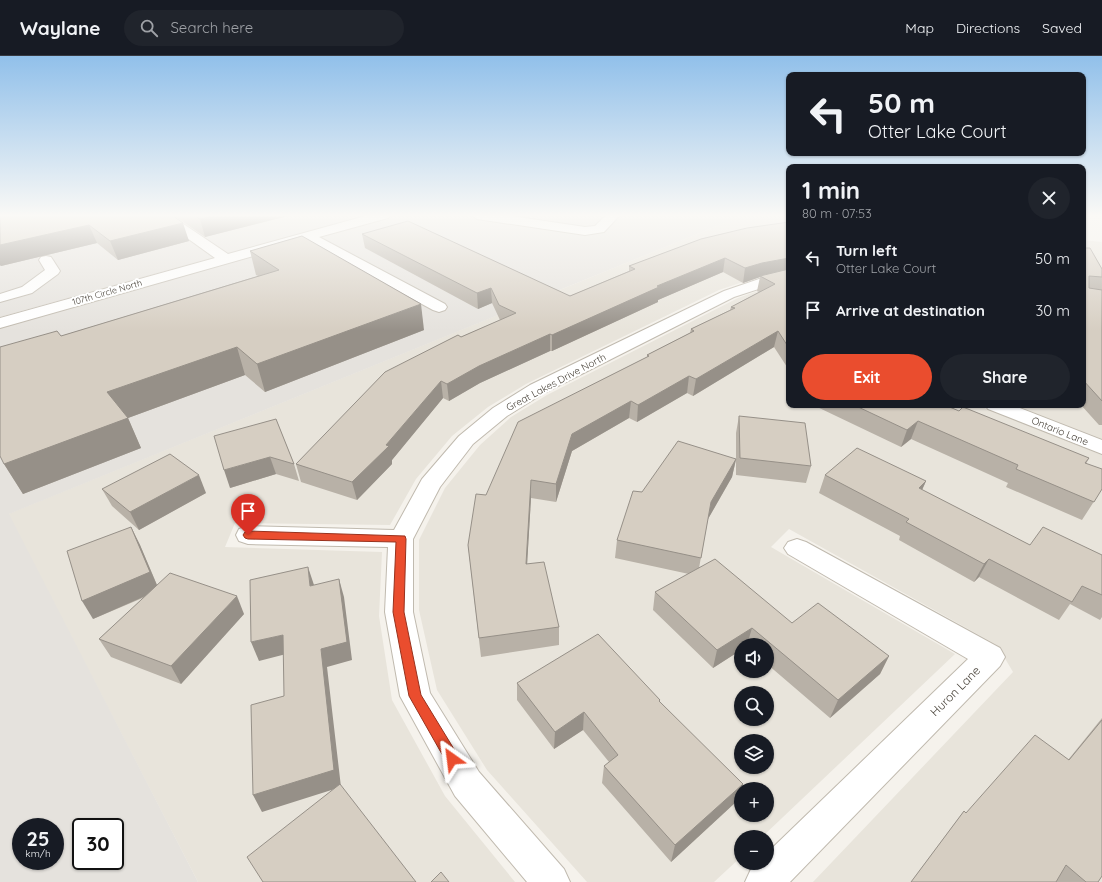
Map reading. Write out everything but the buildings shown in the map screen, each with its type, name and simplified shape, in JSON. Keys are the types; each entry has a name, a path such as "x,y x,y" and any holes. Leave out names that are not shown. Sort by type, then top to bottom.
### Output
{"street":[{"path":"218,254 226,259"},
{"name":"107th Circle North","path":"0,323 245,254"},
{"path":"339,254 439,307"},
{"path":"16,318 1,297 27,290 53,271 46,260"},
{"name":"Great Lakes Drive North","path":"551,882 467,784 415,696 399,612 401,539 430,484 466,440 500,412 537,390 729,294 764,282 786,278"},
{"name":"Ontario Lane","path":"1002,408 1102,448"},
{"path":"248,535 401,539"},
{"name":"Huron Lane","path":"764,882 990,657 798,548"}],"shaded area":[{"path":"0,254 228,254 0,317"},
{"path":"261,254 649,254 9,514 198,882 0,882 0,328"},
{"path":"649,254 786,254 786,273 755,278 719,290 526,384 488,407 452,436 416,479 390,525 235,523 225,547 382,552 379,616 392,700 445,796 515,882 198,882 8,514"},
{"path":"1086,254 1102,254 1102,294 1086,292"},
{"path":"786,284 786,408 984,408 1102,455 1102,882 813,882 1013,672 997,645 789,529 771,547 955,654 769,830 734,830 734,863 714,882 587,882 487,770 437,690 419,610 419,540 445,488 480,445 511,417 547,395 738,298 772,286"},
{"path":"1102,303 1102,440 1022,408 1086,408 1086,389"}],"route":[{"path":"248,535 401,539 399,612 415,696 452,759"}]}
